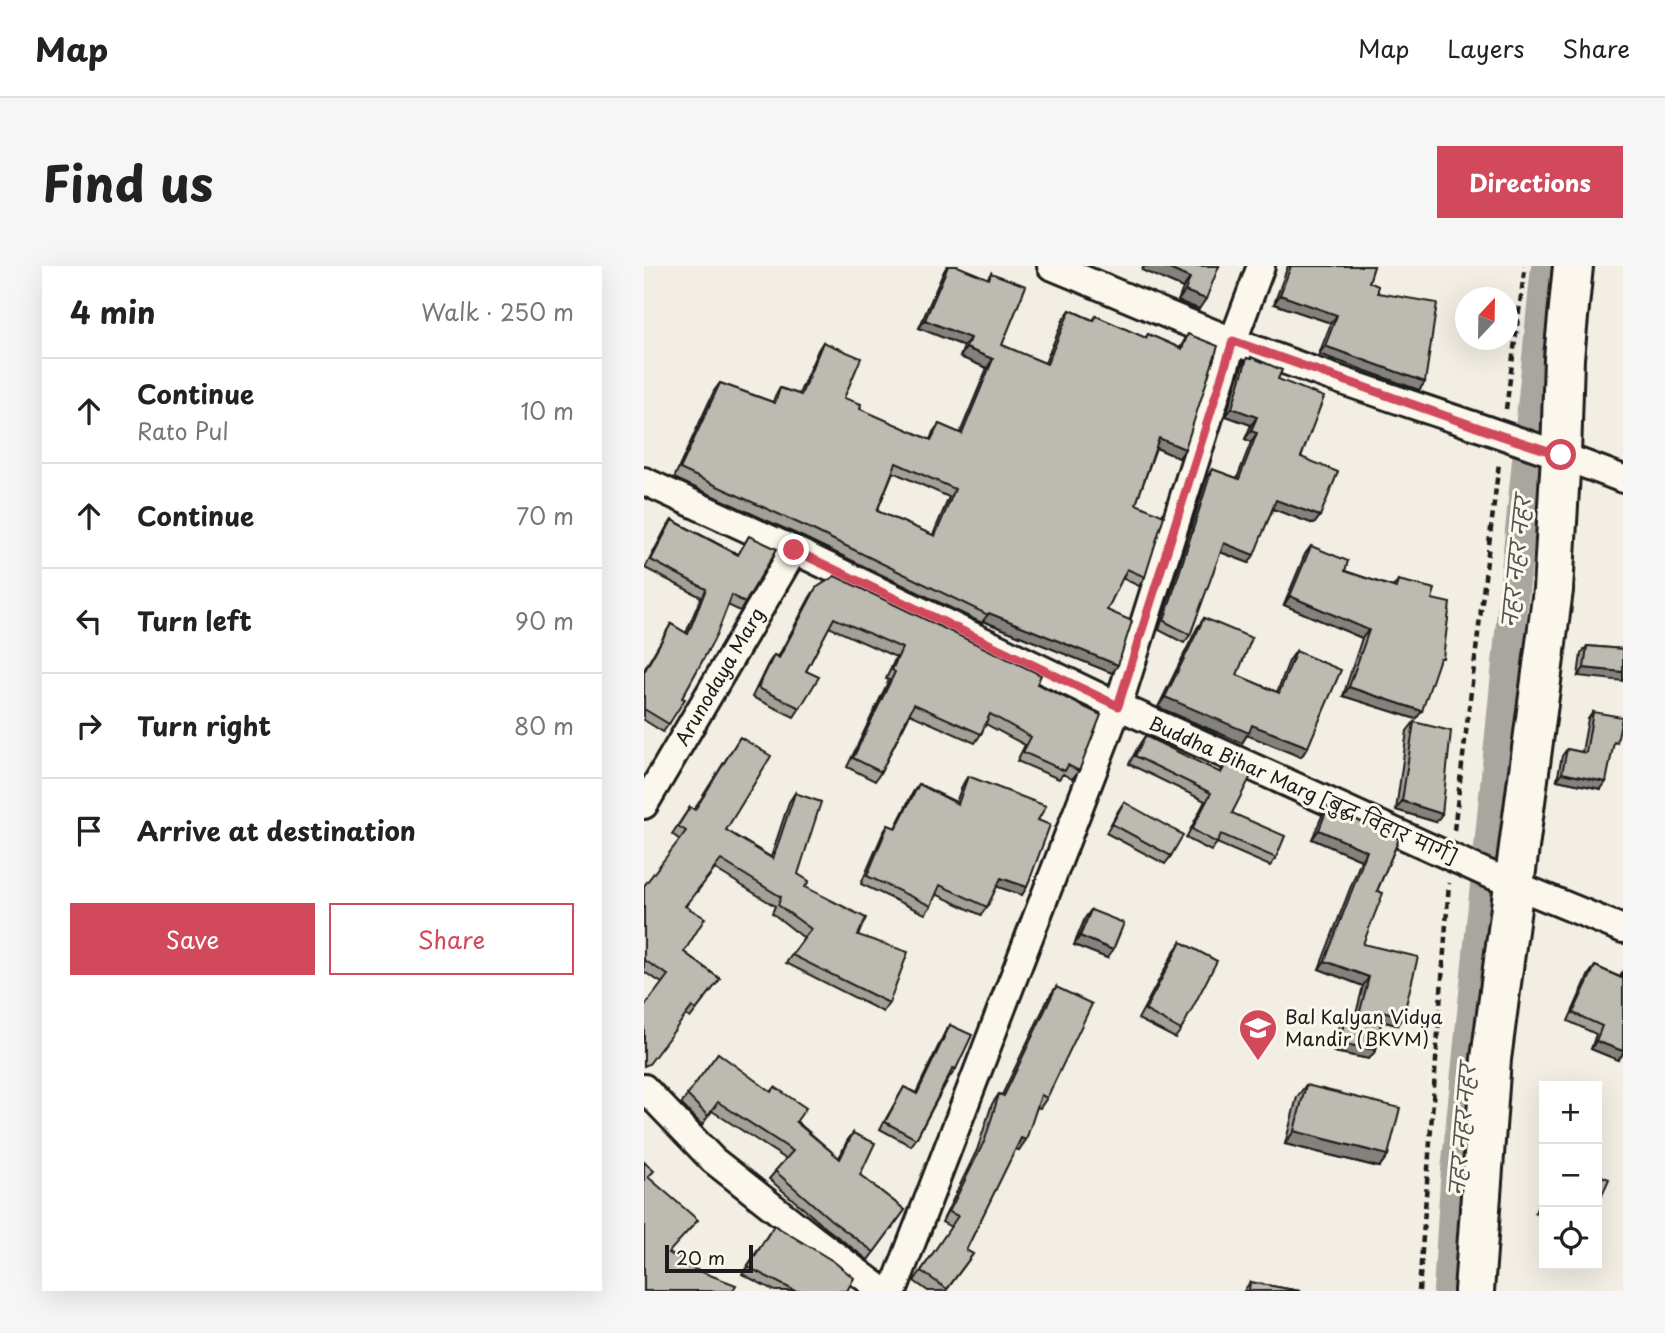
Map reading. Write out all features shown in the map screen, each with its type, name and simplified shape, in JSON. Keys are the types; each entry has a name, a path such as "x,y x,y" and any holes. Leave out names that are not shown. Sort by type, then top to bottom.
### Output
{"street":[{"path":"1051,266 1233,341 1623,479"},
{"path":"893,1291 1118,706 1233,341 1261,266"},
{"path":"1474,1291 1490,1059 1553,590 1555,453 1573,266"},
{"name":"Buddha Bihar Marg [बुद्ध विहार मार्ग]","path":"644,481 1118,706 1455,859 1623,929"},
{"name":"Arunodaya Marg","path":"644,805 794,550"},
{"path":"644,1088 713,1160 883,1291"}],"path":[{"path":"1419,1291 1455,859 1509,439 1525,266"}],"building":[{"path":"948,266 957,266 989,279 991,273 1026,286 1002,345 1047,364 1070,310 1094,321 1096,316 1146,338 1148,334 1182,349 1188,334 1218,346 1185,449 1159,438 1136,504 1164,516 1145,577 1127,569 1107,610 1132,621 1118,665 989,613 988,615 680,469 720,383 775,403 780,388 801,395 823,342 861,358 844,398 861,404 860,409 931,440 939,424 962,434 993,359 966,348 970,338 925,320","holes":["896,463 955,489 935,536 877,511"]},
{"path":"1163,266 1219,266 1206,299 1185,291 1190,278"},
{"path":"1291,266 1374,266 1369,282 1378,286 1378,293 1437,303 1425,382 1325,346 1337,315 1280,295"},
{"path":"1251,357 1282,370 1278,379 1324,397 1301,457 1338,472 1320,516 1276,500 1254,555 1224,543 1190,635 1164,621 1212,469 1239,479 1257,433 1251,431 1257,417 1232,408 1247,358"},
{"path":"672,520 738,555 749,536 777,549 745,603 732,595 716,636 682,698 685,699 669,724 644,709 644,672 671,624 688,634 706,589 651,560"},
{"path":"1311,546 1348,561 1345,571 1396,588 1398,580 1435,589 1432,599 1450,603 1443,658 1440,658 1422,711 1349,687 1369,630 1290,596"},
{"path":"835,576 1041,675 1037,684 1101,715 1079,771 1068,765 1065,771 1023,752 1031,737 990,714 981,734 914,704 881,772 853,758 895,672 892,670 902,648 834,618 806,671 819,677 800,708 758,688 774,655 779,658 816,588"},
{"path":"1204,618 1252,638 1237,675 1279,693 1296,651 1341,670 1308,747 1252,725 1249,733 1165,697"},
{"path":"1587,646 1623,649 1623,672 1584,668"},
{"path":"1593,712 1622,717 1606,782 1562,773 1567,749 1586,753"},
{"path":"1414,722 1451,731 1442,814 1402,801"},
{"path":"1145,736 1221,773 1227,762 1252,774 1232,813 1285,836 1276,858 1221,834 1217,843 1192,829 1211,793 1135,756"},
{"path":"740,737 771,756 726,830 773,859 795,793 821,802 798,874 809,881 805,887 866,918 858,935 908,952 889,1003 792,955 811,929 778,905 781,897 721,860 685,906 705,918 684,952 720,979 696,1010 692,1007 649,1064 644,1066 644,1007 668,975 644,960 644,886 686,831 678,826 690,807 695,810"},
{"path":"968,776 1046,806 1038,820 1050,825 1027,887 1001,878 987,907 940,885 931,906 867,876 888,825 896,828 919,784 958,804"},
{"path":"1124,802 1183,835 1171,856 1112,824"},
{"path":"1328,807 1399,839 1377,891 1383,893 1363,944 1418,957 1403,1017 1383,1011 1376,1050 1340,1043 1345,1016 1358,1019 1369,977 1325,961 1367,851 1319,830"},
{"path":"1091,910 1124,923 1113,950 1080,936"},
{"path":"1181,942 1217,961 1181,1030 1145,1010"},
{"path":"1595,966 1621,978 1623,974 1623,1051 1596,1041 1602,1026 1573,1013"},
{"path":"1056,987 1092,1004 1047,1098 1041,1095 1026,1140 1021,1138 966,1250 973,1254 947,1289 921,1271 958,1216 949,1212 985,1140 999,1094 1004,1096"},
{"path":"950,1025 972,1035 916,1139 885,1122 904,1087 917,1094"},
{"path":"718,1053 771,1092 775,1087 806,1108 796,1122 840,1159 853,1133 875,1143 860,1175 905,1210 874,1252 831,1220 775,1171 793,1151 718,1102 708,1116 687,1095"},
{"path":"1306,1085 1400,1108 1388,1155 1294,1131"},
{"path":"644,1162 654,1171 648,1177 698,1220 668,1253 683,1259 681,1264 736,1285 733,1291 644,1291"},
{"path":"1602,1176 1609,1179 1602,1195"},
{"path":"774,1225 833,1261 854,1278 847,1291 795,1291 748,1267"},
{"path":"1250,1282 1300,1291 1249,1291"}],"waterway":[{"name":"नहर नहर नहर","path":"1488,857 1546,266"},
{"name":"नहर नहर नहर","path":"1448,1291 1455,1181 1485,885"}],"place":[{"name":"Bal Kalyan Vidya Mandir (BKVM)","path":"1258,1062"}],"route":[{"path":"794,550 1118,706 1233,341 1561,455"}]}
